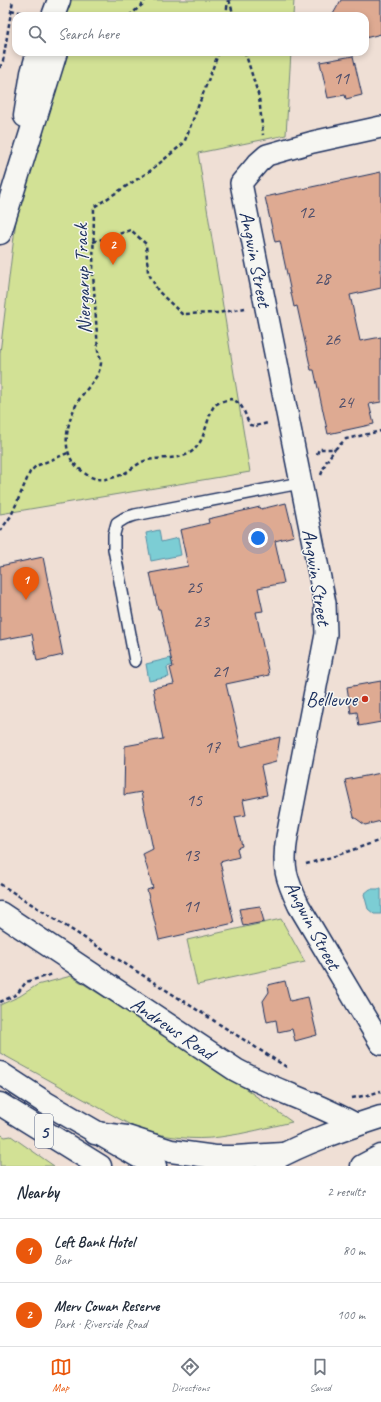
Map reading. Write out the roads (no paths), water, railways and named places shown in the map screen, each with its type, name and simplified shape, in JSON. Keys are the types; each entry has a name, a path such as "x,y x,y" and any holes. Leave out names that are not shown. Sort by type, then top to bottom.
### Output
{"main road":[{"path":"46,12 59,0"},
{"path":"66,12 69,0"},
{"path":"0,198 25,117 32,73 37,56"},
{"path":"0,233 55,56"},
{"name":"Andrews Road","path":"0,913 236,1070 256,1081 335,1113 356,1125"},
{"name":"5","path":"0,1073 46,1103 155,1166"},
{"name":"5","path":"2,1105 90,1163"},
{"path":"261,1166 283,1154 356,1125 381,1117"},
{"path":"96,1132 127,1137 171,1151 215,1157 283,1154"},
{"path":"362,1166 381,1156"}],"street":[{"name":"Angwin Street","path":"381,126 313,142 267,155 241,183 325,603 326,634 287,837 284,869 290,888 299,906 381,1044"}],"lane":[{"path":"136,660 114,549 114,534 117,523 125,518 135,515 300,483"}],"water":[{"path":"159,530 161,542 178,538 181,555 151,561 146,533"},
{"path":"175,657 177,664 167,667 169,677 149,681 146,664"},
{"path":"370,889 381,889 381,914 374,914 368,909 364,894"}],"place":[{"name":"Merv Cowan Reserve","path":"113,265"},
{"name":"Left Bank Hotel","path":"26,600"},
{"name":"Bellevue","path":"365,699"}]}
